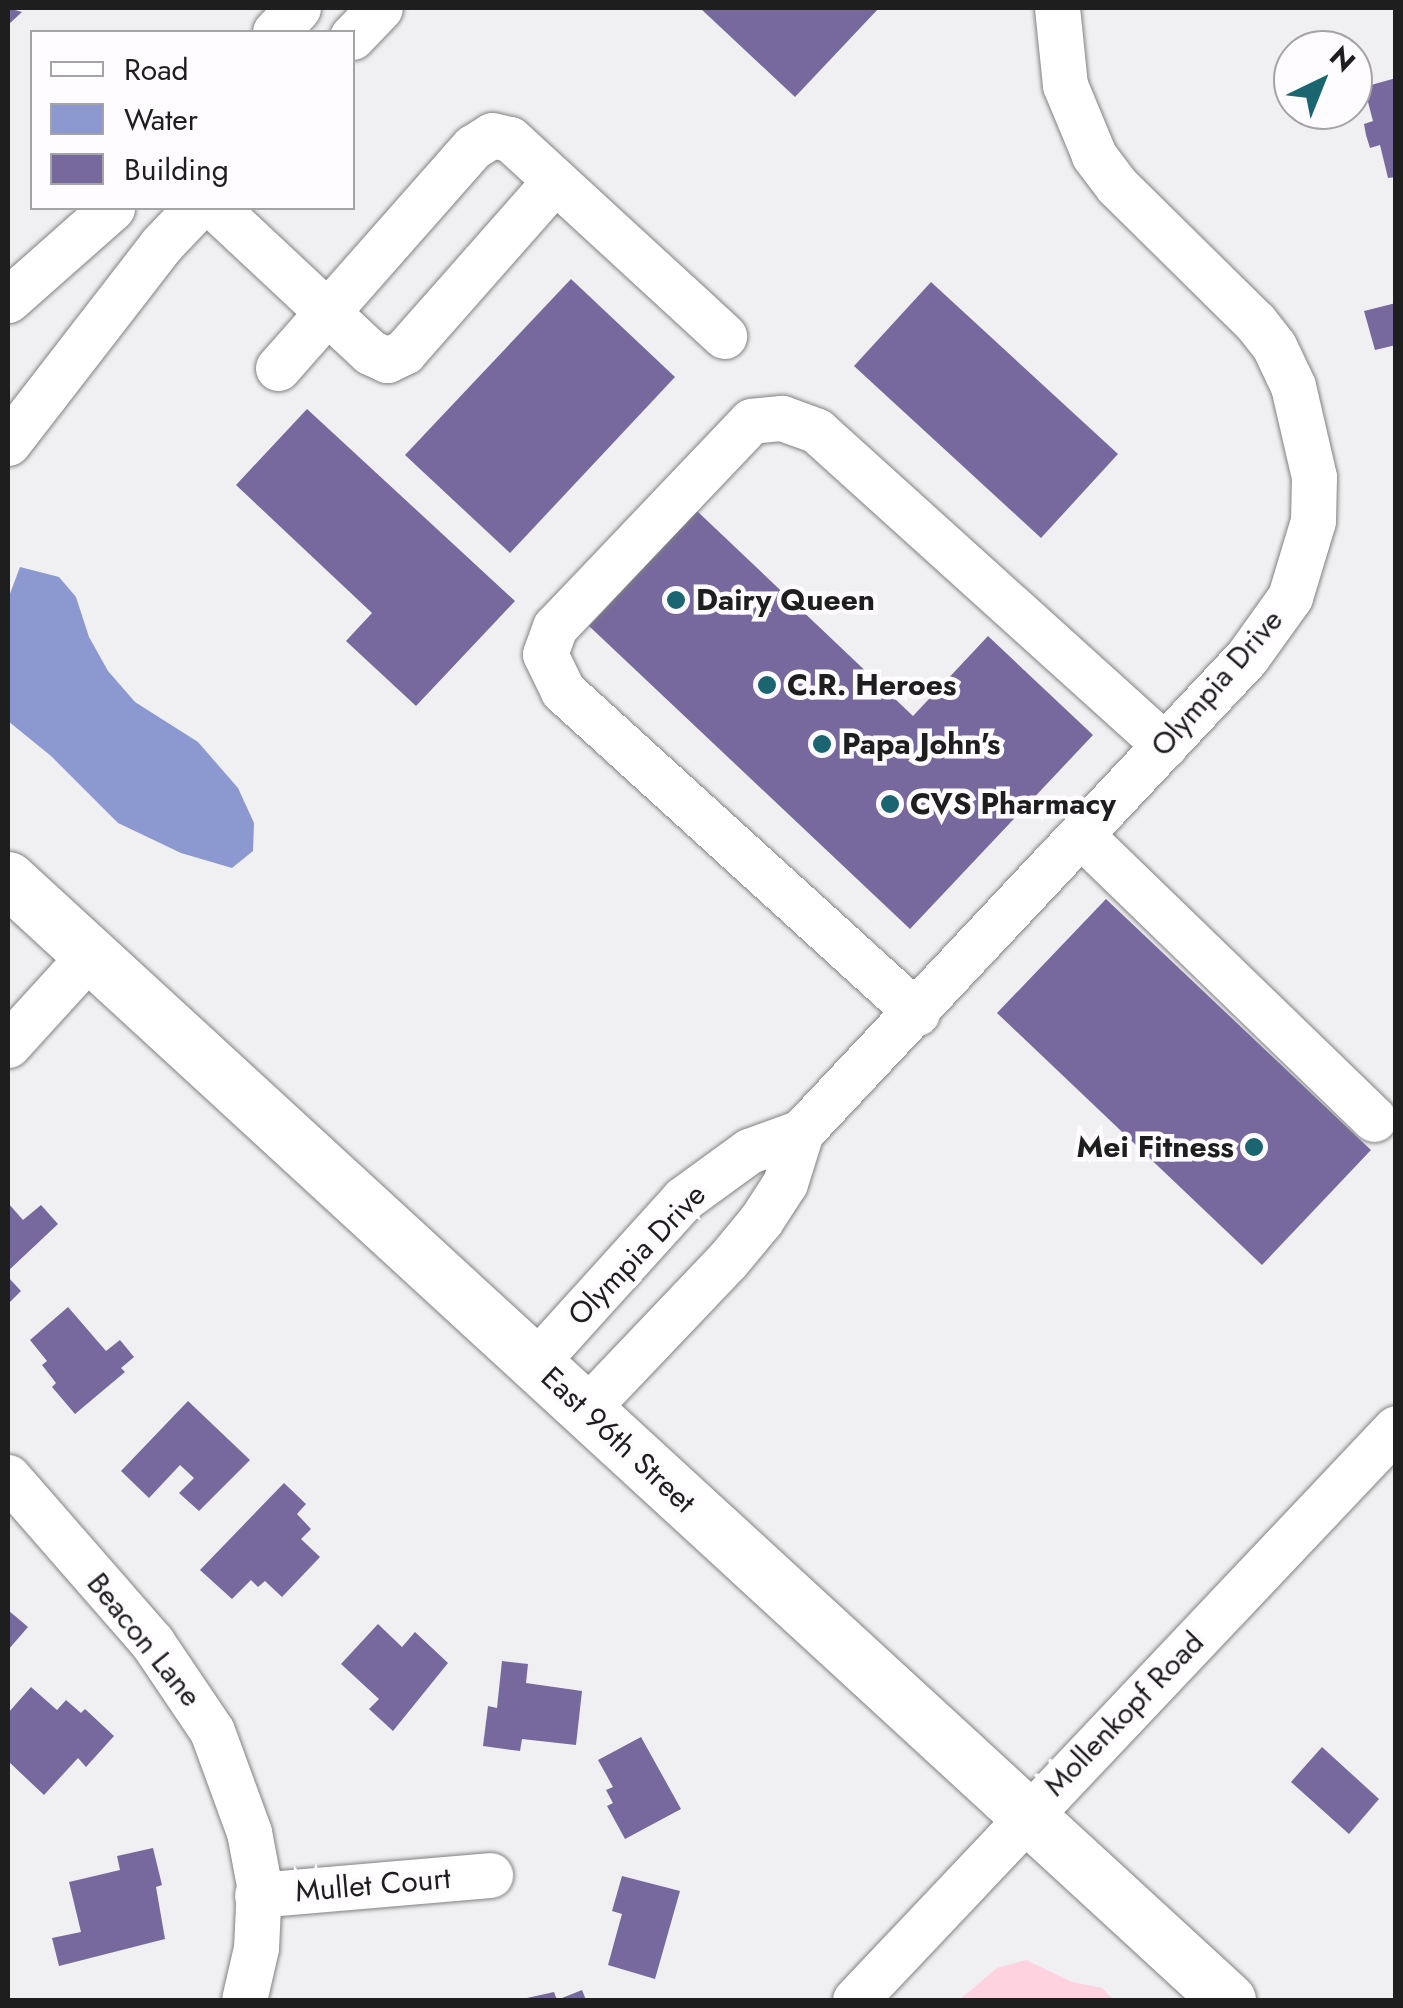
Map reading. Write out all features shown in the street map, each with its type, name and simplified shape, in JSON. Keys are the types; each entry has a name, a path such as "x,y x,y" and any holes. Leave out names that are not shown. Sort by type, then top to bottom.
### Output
{"main road":[{"name":"East 96th Street","path":"8,879 1228,2000"}],"street":[{"path":"277,30 298,8"},
{"path":"355,34 380,8"},
{"name":"Olympia Drive","path":"535,1363 684,1199 749,1152 801,1132 1247,657 1290,597 1313,521 1314,477 1294,386 1274,346 1256,322 1117,186 1094,155 1065,84 1057,8"},
{"path":"278,368 473,147 492,135 510,139 724,336"},
{"path":"218,210 370,352 387,360 404,352 555,181"},
{"path":"8,300 110,210"},
{"path":"8,443 160,246 194,210"},
{"path":"917,1012 563,691 545,654 555,627 751,420 782,418 817,431 1165,745"},
{"path":"1082,835 1374,1119"},
{"path":"8,1045 90,954"},
{"name":"Olympia Drive","path":"584,1410 728,1262 761,1220 785,1183 801,1132"},
{"name":"Mollenkopf Road","path":"855,2000 1396,1428"},
{"name":"Beacon Lane","path":"8,1477 152,1642 204,1715 226,1764 248,1832 257,1895 256,1948 244,2000"},
{"name":"Mullet Court","path":"257,1895 490,1875"}],"shaded area":[{"path":"1026,1960 1072,1982 1102,1988 1114,2000 959,2000 997,1968"}],"water":[{"path":"20,567 59,577 76,597 89,637 108,671 135,702 198,742 238,788 254,823 253,851 232,868 181,853 118,823 51,756 8,721 8,599"}],"building":[{"path":"8,8 22,12 8,25"},
{"path":"700,8 879,8 795,97"},
{"path":"1396,78 1396,177 1388,178 1380,145 1370,148 1366,135 1365,130 1373,130 1373,84"},
{"path":"571,279 675,377 510,553 405,455"},
{"path":"931,282 1118,454 1041,538 854,366"},
{"path":"1396,303 1396,345 1375,350 1364,311"},
{"path":"307,409 515,601 416,706 346,641 372,613 236,485"},
{"path":"697,511 913,716 988,636 1093,735 910,929 589,626"},
{"path":"1106,899 1371,1150 1262,1265 997,1013"},
{"path":"8,1203 23,1220 41,1205 58,1224 8,1271"},
{"path":"8,1277 21,1291 8,1304"},
{"path":"68,1307 106,1351 120,1340 134,1357 121,1368 125,1372 75,1414 52,1387 56,1383 42,1365 47,1361 30,1340"},
{"path":"188,1401 250,1460 199,1511 179,1493 194,1478 180,1465 149,1498 121,1471"},
{"path":"284,1483 306,1504 297,1514 311,1529 301,1539 320,1557 282,1597 265,1581 258,1587 251,1580 232,1599 200,1570"},
{"path":"8,1610 28,1627 8,1650"},
{"path":"378,1624 402,1647 415,1632 448,1663 393,1731 369,1709 379,1699 341,1664"},
{"path":"502,1661 528,1664 526,1683 582,1691 576,1745 522,1739 520,1751 483,1746 488,1706 497,1708"},
{"path":"31,1687 57,1710 66,1700 81,1713 85,1709 114,1736 86,1767 78,1758 44,1795 8,1761 8,1713"},
{"path":"641,1737 681,1809 625,1839 607,1806 613,1803 606,1790 613,1787 598,1760"},
{"path":"1322,1747 1379,1799 1349,1834 1291,1782"},
{"path":"153,1848 162,1885 156,1887 165,1939 59,1966 52,1938 81,1932 69,1882 120,1870 117,1856"},
{"path":"622,1876 680,1891 655,1979 608,1965 622,1914 612,1911"},
{"path":"582,1990 586,2000 557,2000"},
{"path":"554,1992 557,2000 518,2000"}],"place":[{"name":"Dairy Queen","path":"676,600"},
{"name":"C.R. Heroes","path":"767,685"},
{"name":"Papa John's","path":"822,744"},
{"name":"CVS Pharmacy","path":"890,804"},
{"name":"Mei Fitness","path":"1254,1147"}]}
